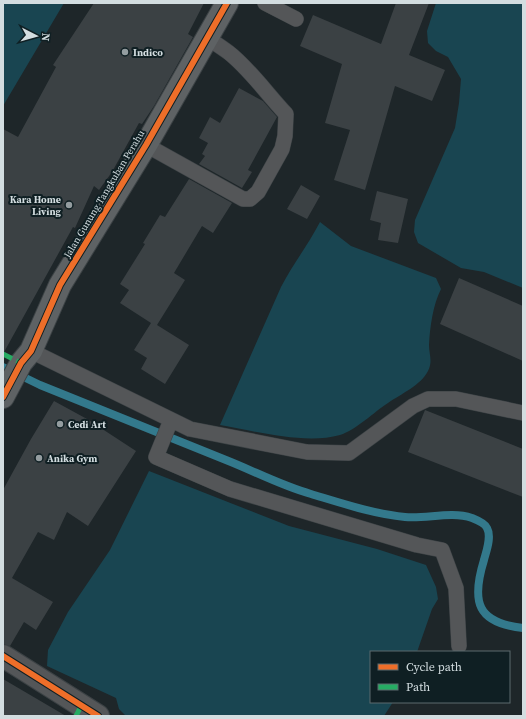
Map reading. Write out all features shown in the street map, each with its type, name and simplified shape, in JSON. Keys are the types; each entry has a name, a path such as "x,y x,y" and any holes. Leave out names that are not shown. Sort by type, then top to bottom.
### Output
{"street":[{"name":"Jalan Gunung Tangkuban Perahu","path":"6,393 25,359 60,285 146,145 227,3"},
{"path":"3,656 98,716"}],"lane":[{"path":"265,3 296,19"},
{"path":"146,145 243,199 250,199 258,192 282,149 285,136 286,114 265,92 251,74 228,52 207,38"},
{"path":"25,359 171,422 197,431 307,452 349,452 413,406 428,399 456,399 523,413"},
{"path":"171,422 156,457 230,489 442,550 456,588 459,646"}],"shaded area":[{"path":"3,3 64,3 3,106"},
{"path":"436,3 523,3 523,288 484,272 461,268 418,243 414,232 415,220 455,128 459,103 461,79 448,57 436,51 428,43 427,31"},
{"path":"320,222 351,246 436,278 441,289 431,323 429,345 431,361 428,371 421,381 410,389 346,433 340,435 326,438 296,438 220,425 281,287"},
{"path":"149,471 289,526 377,549 426,565 436,587 438,599 432,609 417,651 370,651 370,703 392,703 384,716 126,716 119,709 116,698 47,666 48,650 68,612 110,550"}],"building":[{"path":"94,3 204,3 188,34 193,37 154,106 142,124 139,123 112,172 99,190 94,186 75,228 73,227 3,354 3,129 18,137 56,67 53,65"},
{"path":"396,3 429,3 409,55 445,70 432,101 395,86 365,190 334,180 350,130 325,123 342,64 300,46 313,15 381,44"},
{"path":"239,88 263,101 277,117 248,170 252,172 242,188 199,164 205,156 202,154 208,143 199,138 210,117 220,123"},
{"path":"189,179 232,203 213,233 202,226 174,273 185,280 157,325 189,345 165,384 141,369 147,358 134,350 151,323 120,303 129,290 120,284 145,244 143,243 160,215 165,217"},
{"path":"301,185 320,196 307,219 287,209"},
{"path":"377,191 408,199 398,243 378,240 381,223 370,220"},
{"path":"459,278 523,306 523,361 440,324"},
{"path":"54,401 87,419 136,451 88,526 67,512 54,540 38,532 12,578 53,602 36,630 24,622 10,646 3,644 3,490"},
{"path":"425,410 523,449 523,497 408,452"},
{"path":"3,679 66,716 3,716"}],"waterway":[{"path":"3,367 40,385 237,464 300,491 358,508 393,516 413,517 456,515 472,518 483,523 486,526 489,536 478,588 478,599 481,608 487,615 496,621 523,628"}],"marked path":[{"path":"3,354 21,363"},
{"path":"76,716 82,704"}],"cycle path":[{"path":"3,397 21,363 31,351 60,285 146,145 227,3"},
{"path":"3,656 98,716"}],"place":[{"name":"Indico","path":"125,52"},
{"name":"Kara Home Living","path":"69,205"},
{"name":"Cedi Art","path":"60,424"},
{"name":"Anika Gym","path":"39,458"}]}
